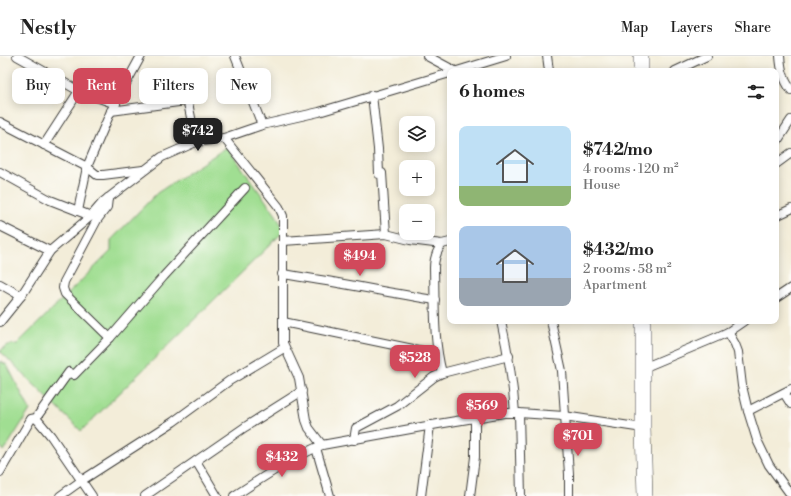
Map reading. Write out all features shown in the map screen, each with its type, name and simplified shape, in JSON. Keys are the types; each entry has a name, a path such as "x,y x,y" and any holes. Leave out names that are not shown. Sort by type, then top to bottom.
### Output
{"highway":[{"path":"641,56 641,68"},
{"path":"643,324 643,428 645,496"}],"street":[{"path":"17,56 73,88"},
{"path":"131,75 141,56"},
{"path":"235,56 262,125"},
{"path":"428,56 450,68"},
{"path":"474,68 506,56"},
{"path":"547,56 549,68"},
{"path":"681,68 707,56"},
{"path":"780,56 781,71 791,90"},
{"path":"0,322 21,296 50,251 91,216 103,202 162,157 196,142 224,138 262,125 319,112 447,74"},
{"path":"372,95 378,149 379,174 382,173 386,234"},
{"path":"44,145 73,100"},
{"path":"111,111 186,101 188,103 196,142"},
{"path":"78,211 87,167 111,111 116,104"},
{"path":"779,138 791,120"},
{"path":"0,122 87,167 97,175 145,170"},
{"path":"224,138 279,207 283,216 282,336 284,348 299,378 306,420 319,447 330,496"},
{"path":"779,162 791,153"},
{"path":"0,172 50,200 91,216"},
{"path":"0,472 31,420 36,418 70,372 74,375 110,338 164,276 245,188"},
{"path":"108,198 107,207 97,220 64,282 63,288 65,294 110,338"},
{"path":"779,215 791,209"},
{"path":"0,226 50,251"},
{"path":"283,240 386,234 410,240 446,243"},
{"path":"442,374 437,354 434,258 437,250 446,243"},
{"path":"282,274 334,281 389,293 435,300"},
{"path":"0,284 21,296"},
{"path":"779,296 791,288"},
{"path":"283,322 437,354"},
{"path":"502,324 509,356 517,413 522,496"},
{"path":"552,324 562,371 569,474 569,496"},
{"path":"643,368 728,332 740,324"},
{"path":"728,332 736,344 742,386 757,440 766,460 791,495"},
{"path":"60,496 167,426 229,381 284,348"},
{"path":"354,440 356,428 393,408 434,378 442,374 509,356"},
{"path":"145,496 245,426 302,391"},
{"path":"748,411 787,391 791,404"},
{"path":"234,496 267,475 319,447 430,425 517,413 564,416 643,428"},
{"path":"36,418 51,436 92,496"},
{"path":"470,496 475,457 476,418"},
{"path":"421,496 430,425"},
{"path":"196,461 217,496"}],"green space":[{"path":"227,147 276,215 282,226 281,234 81,431 0,351 8,345 17,344 111,251 111,240 157,193"},
{"path":"0,361 7,365 30,410 4,451 0,446"}]}
